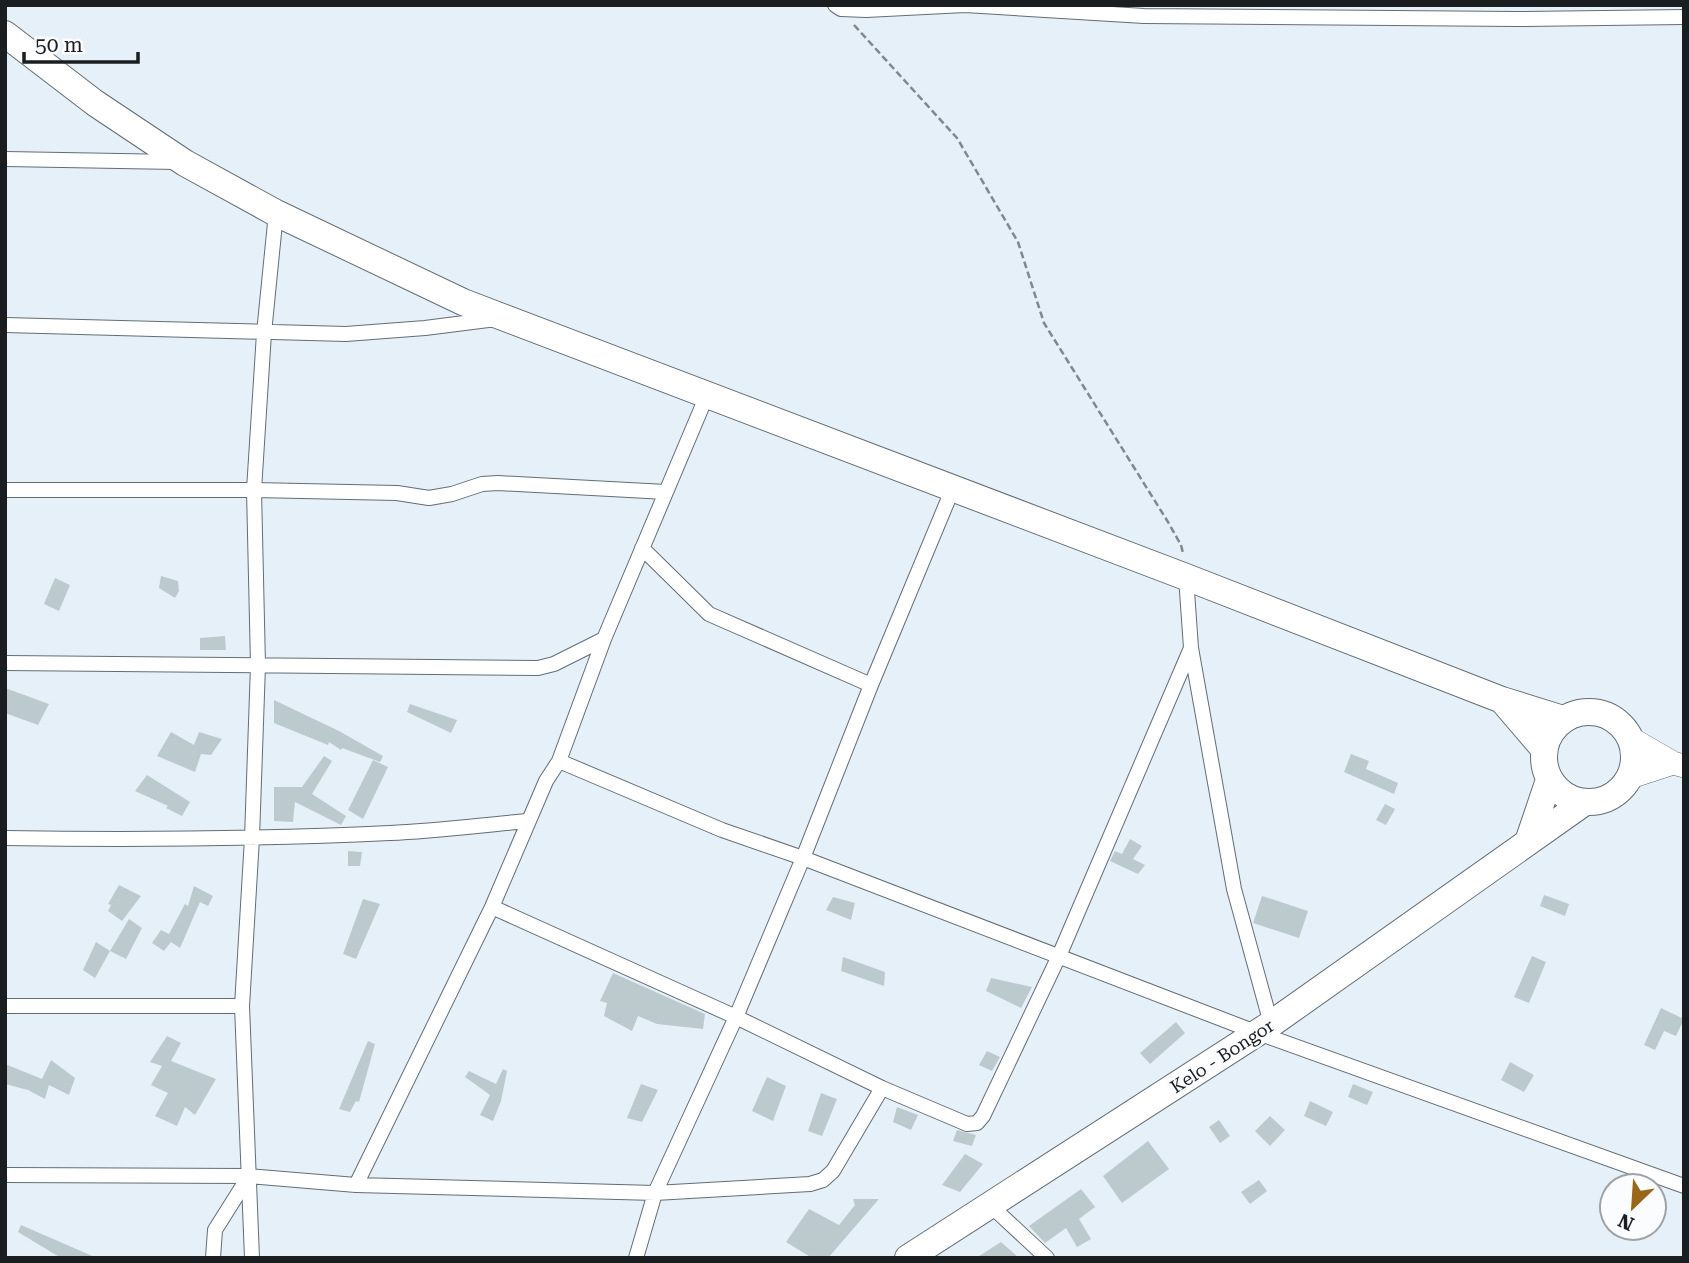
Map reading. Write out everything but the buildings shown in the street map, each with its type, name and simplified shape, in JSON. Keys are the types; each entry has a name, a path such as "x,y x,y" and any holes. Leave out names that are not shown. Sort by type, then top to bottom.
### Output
{"highway":[{"path":"5,34 95,103 185,163 276,213 463,302 1502,700 1563,719"},
{"path":"1502,700 1544,749"},
{"path":"1576,713 1606,715 1618,723 1630,738 1634,763 1630,777 1611,797 1599,802 1571,799 1559,792 1549,780 1544,765 1544,749 1547,738 1563,719 1576,713"},
{"path":"1528,842 1549,780"},
{"name":"Kelo - Bongor","path":"908,1258 1265,1028 1585,802"}],"main road":[{"path":"1630,738 1679,765"},
{"path":"1630,777 1679,765"}],"street":[{"path":"838,7 866,10 965,5 1144,16 1518,12 1684,17"},
{"path":"5,159 185,163"},
{"path":"252,1258 242,1006 252,838 258,665 254,490 264,333 276,213"},
{"path":"5,325 346,334 505,318"},
{"path":"356,1185 492,907 546,781 559,761 604,639 707,395"},
{"path":"5,490 254,490 397,493 429,498 482,484 498,483 666,492"},
{"path":"636,1258 655,1193 736,1017 953,488"},
{"path":"642,548 709,614 872,685"},
{"path":"1186,577 1191,648 1234,889 1265,1028"},
{"path":"5,663 538,668 546,667 604,639"},
{"path":"492,907 736,1017 882,1088 967,1124 976,1123 983,1116 1059,956 1191,648"},
{"path":"559,761 702,822 1059,956 1265,1028 1684,1186"},
{"path":"5,838 252,838 393,833 528,821"},
{"path":"5,1006 242,1006"},
{"path":"5,1175 249,1176 356,1185 655,1193 810,1184 823,1180 833,1171 882,1088"},
{"path":"213,1258 215,1230 249,1176"},
{"path":"990,1205 1047,1258"}],"path":[{"path":"838,7 957,138 1017,242 1044,323 1181,545 1186,577"}]}
